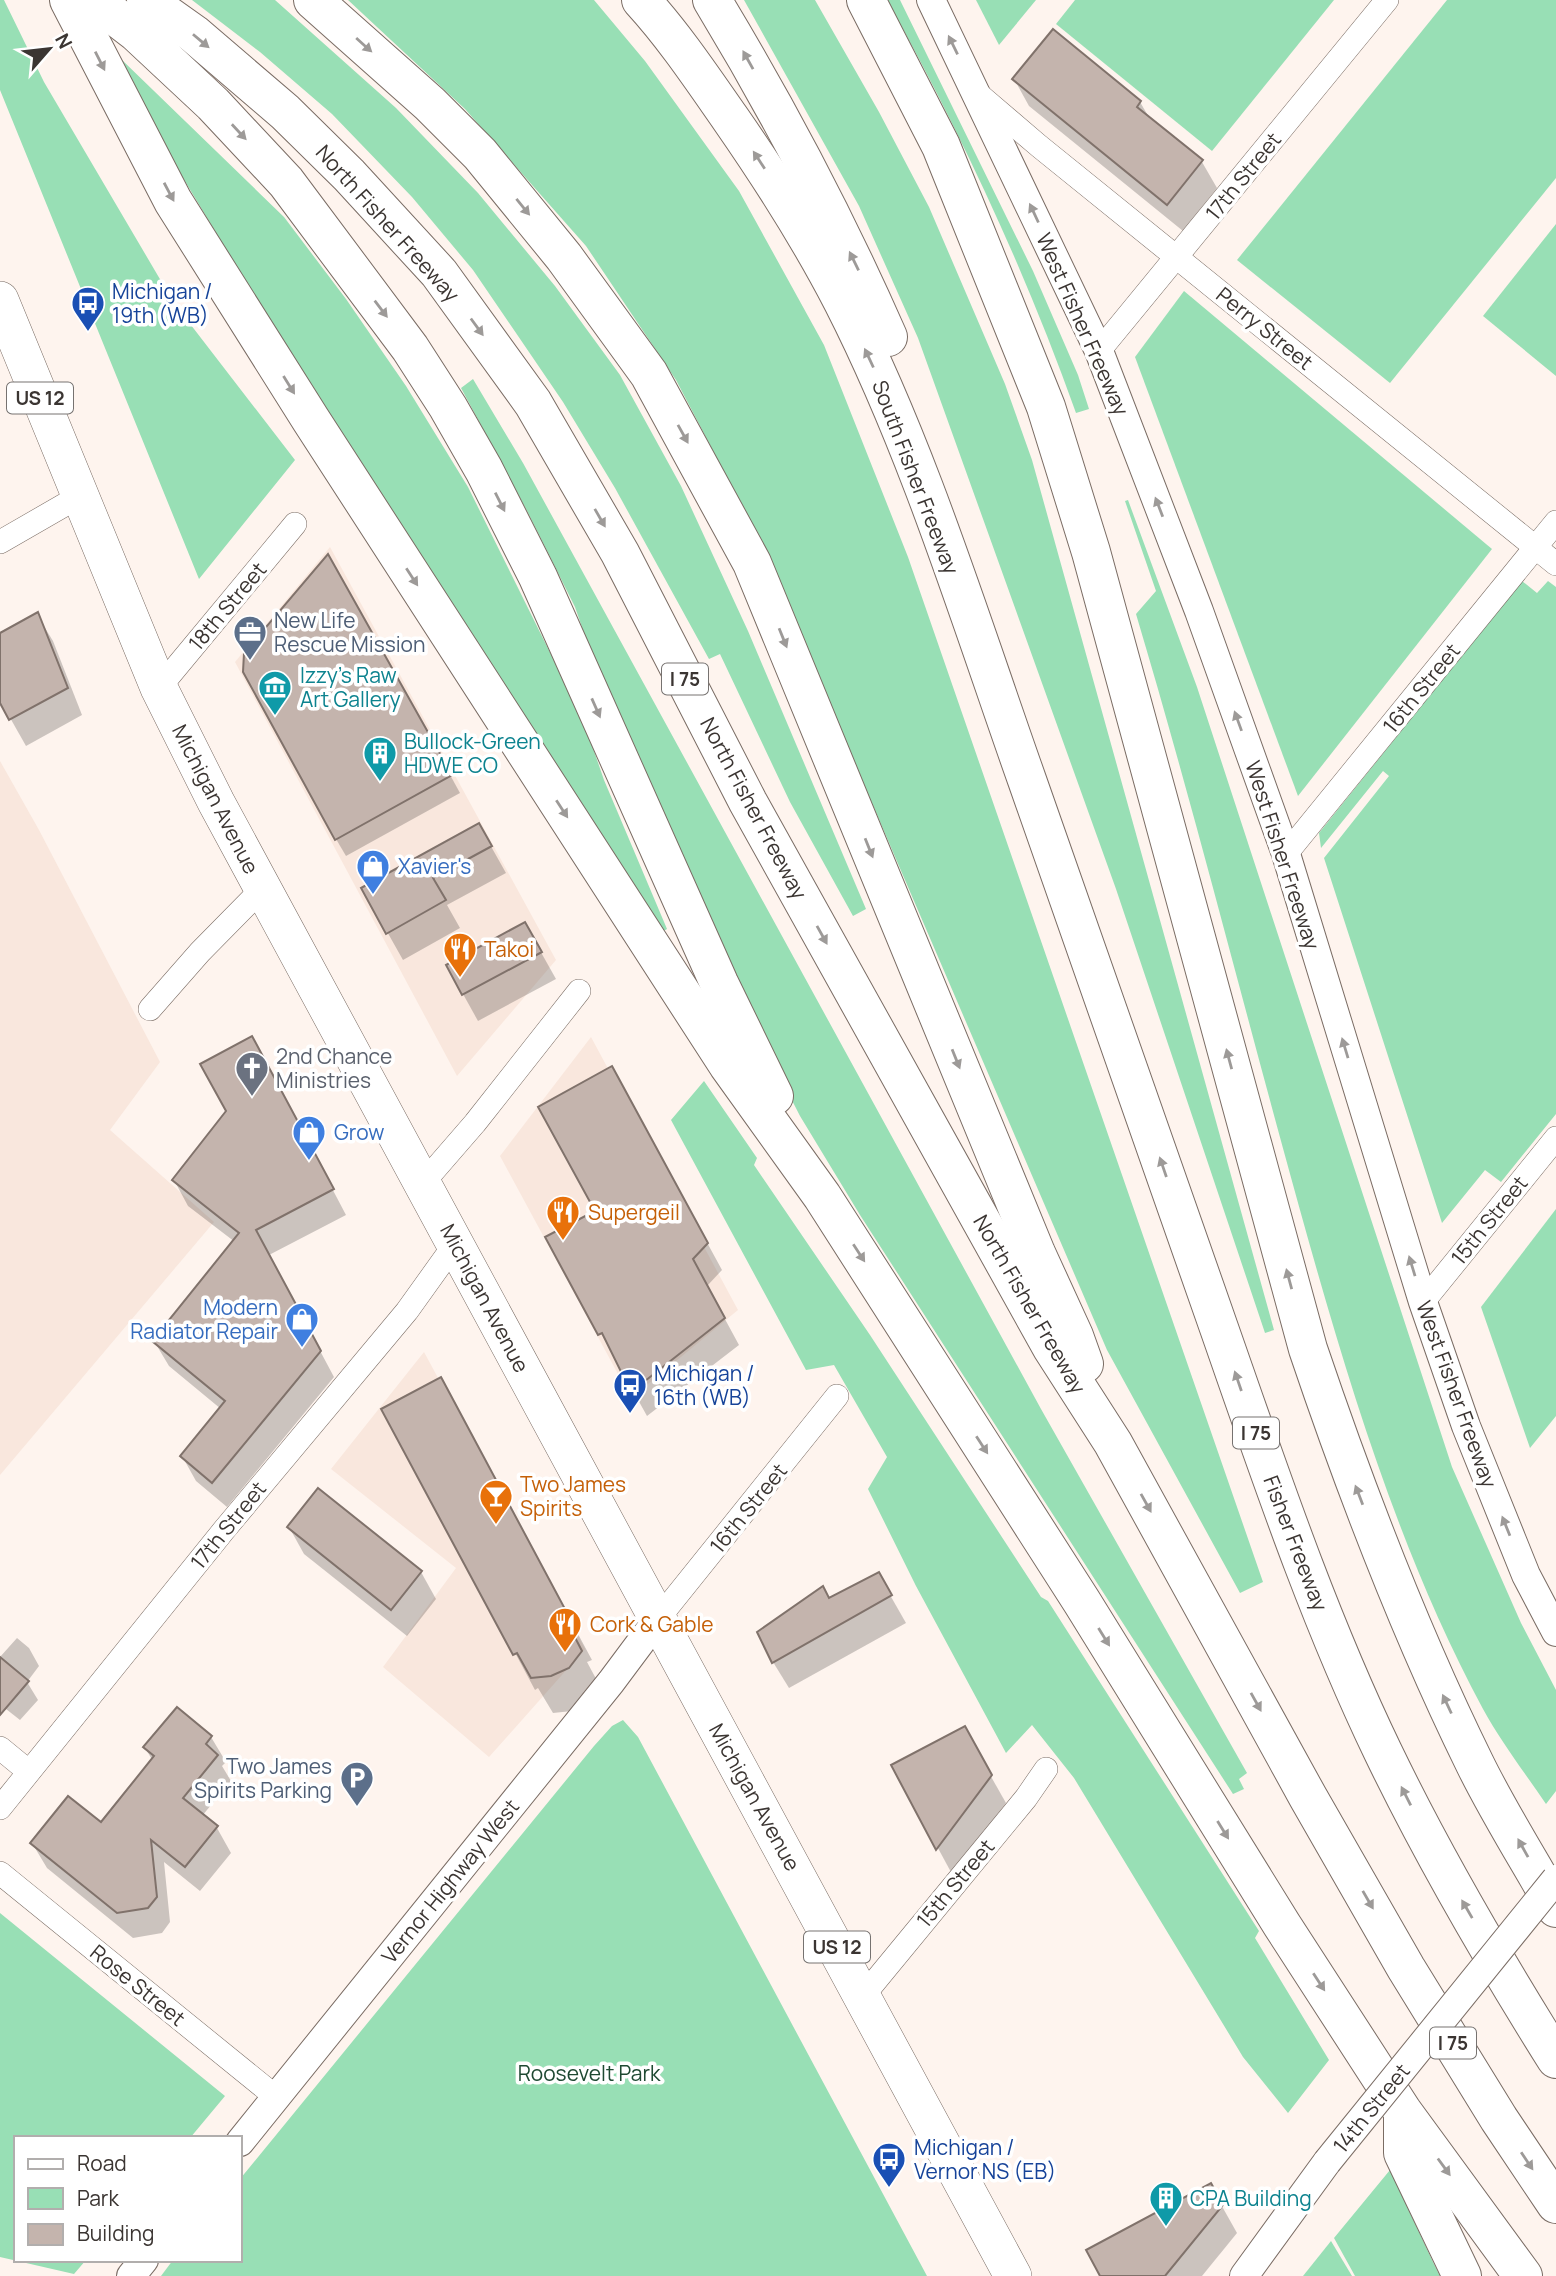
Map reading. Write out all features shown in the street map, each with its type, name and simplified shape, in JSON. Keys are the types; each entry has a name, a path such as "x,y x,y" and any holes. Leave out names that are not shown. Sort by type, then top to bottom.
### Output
{"highway":[{"path":"69,0 173,201 311,420 728,1065 822,1196 1403,2112 1523,2276"},
{"path":"94,0 137,33 213,104 286,182 410,348 448,407 484,470 538,577 719,983 822,1196"},
{"name":"North Fisher Freeway","path":"146,0 194,34 275,103 349,175 439,273 533,402 620,553 748,802 1031,1311 1113,1443"},
{"path":"313,0 430,104 480,154 564,257 649,374 708,479 752,564 1036,1253 1074,1336 1113,1443"},
{"name":"South Fisher Freeway","path":"640,0 756,155 843,302 886,396 929,505 1104,997"},
{"path":"712,0 744,52 808,169 858,270 918,410 1066,834 1104,997"},
{"path":"840,0 978,239"},
{"path":"866,0 941,146 1046,407 1091,552 1308,1349 1339,1442 1419,1645 1476,1766 1556,1908"},
{"name":"Fisher Freeway","path":"1104,997 1276,1491 1324,1617 1382,1751 1437,1857 1556,2059"},
{"name":"I 75","path":"1113,1443 1308,1797 1400,1956 1499,2119 1556,2204"},
{"path":"1403,2112 1403,2153 1462,2276"}],"main road":[{"name":"Michigan Avenue","path":"0,300 159,688 261,889 423,1183 1013,2276"}],"street":[{"name":"West Fisher Freeway","path":"931,0 1099,351 1199,611 1286,854 1423,1302 1466,1426 1526,1575 1556,1632"},
{"name":"17th Street","path":"1099,351 1387,0"},
{"name":"Perry Street","path":"975,90 1039,146 1556,564"},
{"path":"0,542 80,496"},
{"name":"16th Street","path":"1286,854 1556,522"},
{"name":"18th Street","path":"159,688 295,524"},
{"path":"150,1010 200,952 261,889"},
{"path":"423,1183 475,1123 579,991"},
{"name":"15th Street","path":"1423,1302 1556,1138"},
{"name":"17th Street","path":"0,1808 224,1530 407,1311 456,1244"},
{"name":"16th Street","path":"658,1619 836,1396"},
{"path":"1526,1575 1556,1599"},
{"name":"Vernor Highway West","path":"242,2140 611,1682 658,1619"},
{"path":"0,1748 28,1771"},
{"name":"15th Street","path":"863,1996 1026,1798 1046,1769"},
{"name":"Rose Street","path":"0,1873 276,2097"},
{"name":"14th Street","path":"1256,2270 1327,2162 1556,1879"},
{"path":"131,2276 142,2262"}],"shaded area":[{"path":"330,547 556,960 457,1076 235,662"},
{"path":"0,761 160,1062 110,1130 214,1222 0,1475"},
{"path":"591,1037 738,1310 631,1398 500,1156"},
{"path":"424,1352 585,1649 489,1757 383,1667 456,1568 331,1469"}],"green space":[{"path":"0,0 4,0 44,82 174,303 295,460 199,579 0,90"},
{"path":"192,0 275,0 396,108 478,193 555,286 620,375 681,486 748,631 866,909 853,916 790,802 720,654 709,659 615,488 563,402 473,270 412,197 332,114 260,52"},
{"path":"348,0 594,0 645,61 739,191 824,345 908,557 1263,1582 1240,1593 1107,1350 755,531 676,380 586,246 465,109"},
{"path":"744,0 815,0 929,207 1005,384 1032,460 1274,1330 1265,1333 1116,889 918,338 859,206"},
{"path":"887,0 900,0 1033,271 1078,375 1089,409 1076,413 1035,307 990,203 941,101"},
{"path":"976,0 1036,0 999,45"},
{"path":"1075,0 1334,0 1212,151 1056,24"},
{"path":"1447,0 1556,0 1556,178 1390,383 1237,260"},
{"path":"122,60 284,217 346,299 406,386 468,487 583,719 604,780 667,929 657,935 242,276 177,168"},
{"path":"1556,224 1556,376 1483,316"},
{"path":"1184,291 1492,549 1298,796 1135,357"},
{"path":"473,379 523,463 1041,1409 1247,1773 1239,1779 1244,1789 1233,1794 860,1215 800,1116 739,997 610,709 575,607 461,388"},
{"path":"1128,500 1197,687 1452,1467 1521,1623 1556,1690 1556,1791 1546,1804 1490,1721 1449,1642 1391,1502 1366,1431 1301,1214 1136,614 1156,591 1125,501"},
{"path":"1522,581 1537,593 1548,581 1556,587 1556,1114 1501,1182 1485,1170 1442,1223 1324,858 1389,776 1383,771 1321,848 1319,833"},
{"path":"704,1081 757,1158 754,1165 870,1335 1041,1597 1048,1601 1259,1931 1255,1938 1329,2060 1288,2113 1243,2057 1074,1778 1032,1725 1006,1753 916,1586 868,1489 887,1457 834,1365 806,1370 671,1120"},
{"path":"1556,1209 1556,1416 1530,1448 1481,1307"},
{"name":"Roosevelt Park","path":"623,1720 638,1737 927,2276 161,2276 172,2262 242,2262 242,2177 612,1726"},
{"path":"0,1913 225,2096 192,2136 14,2136 14,2260 0,2257"},
{"path":"1390,2170 1440,2276 1355,2276 1334,2238"},
{"path":"1331,2241 1352,2276 1303,2276"},
{"path":"22,2262 84,2262 74,2274"}],"building":[{"path":"1053,29 1141,101 1137,107 1203,160 1167,205 1012,79"},
{"path":"328,554 452,775 335,840 243,672 244,653"},
{"path":"38,612 68,688 9,720 0,703 0,633"},
{"path":"479,823 492,846 433,878 446,900 386,934 361,888"},
{"path":"525,922 542,952 462,995 446,965"},
{"path":"252,1036 334,1189 256,1230 321,1351 212,1483 180,1456 225,1401 152,1341 239,1233 172,1180 226,1111 200,1064"},
{"path":"612,1066 708,1243 693,1259 725,1318 631,1392 602,1333 598,1335 545,1237 595,1211 538,1107"},
{"path":"441,1377 573,1624 569,1626 582,1651 569,1668 551,1676 531,1678 517,1653 513,1655 381,1409"},
{"path":"318,1488 422,1571 391,1610 287,1527"},
{"path":"879,1572 892,1595 772,1663 757,1632 823,1586 829,1598"},
{"path":"0,1657 29,1681 0,1715"},
{"path":"177,1707 212,1736 206,1744 218,1755 183,1798 218,1826 185,1867 151,1840 157,1897 148,1908 117,1913 30,1843 68,1796 101,1822 154,1756 143,1747"},
{"path":"965,1726 992,1775 936,1850 891,1765"},
{"name":"CPA Building","path":"1211,2183 1223,2205 1165,2276 1100,2276 1086,2250"}],"place":[{"name":"Michigan / 19th (WB)","path":"88,333"},
{"name":"New Life Rescue Mission","path":"250,662"},
{"name":"Izzy's Raw Art Gallery","path":"275,717"},
{"name":"Bullock-Green HDWE CO","path":"380,783"},
{"name":"Xavier's","path":"373,896"},
{"name":"Takoi","path":"460,979"},
{"name":"2nd Chance Ministries","path":"252,1098"},
{"name":"Grow","path":"309,1162"},
{"name":"Supergeil","path":"563,1242"},
{"name":"Modern Radiator Repair","path":"302,1349"},
{"name":"Michigan / 16th (WB)","path":"630,1415"},
{"name":"Two James Spirits","path":"496,1526"},
{"name":"Cork & Gable","path":"565,1654"},
{"name":"Two James Spirits Parking","path":"357,1808"},
{"name":"Michigan / Vernor NS (EB)","path":"889,2189"},
{"name":"CPA Building","path":"1166,2228"}]}
